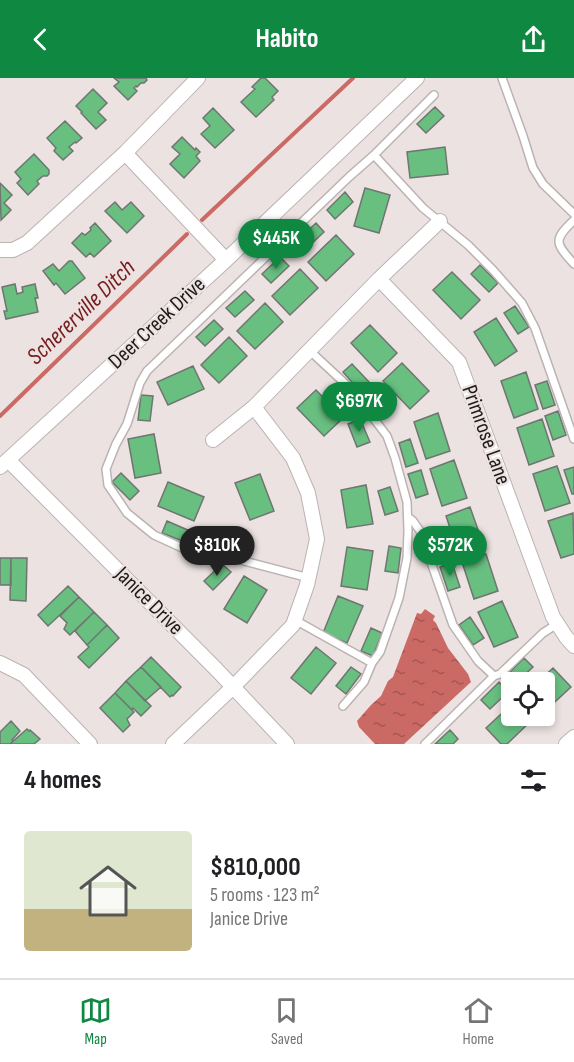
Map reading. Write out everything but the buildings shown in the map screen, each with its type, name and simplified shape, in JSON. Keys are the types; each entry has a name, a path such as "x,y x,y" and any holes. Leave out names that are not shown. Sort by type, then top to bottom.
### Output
{"street":[{"path":"0,250 13,250 27,243 125,153 198,78"},
{"name":"Deer Creek Drive","path":"4,463 226,260 417,78"},
{"path":"125,153 226,260"},
{"path":"213,440 254,407 379,279 440,221"},
{"name":"Primrose Lane","path":"379,279 459,362 553,617 574,646"},
{"path":"173,744 293,625 309,578 317,539 308,493 293,459 254,407"},
{"name":"Janice Drive","path":"4,463 82,532 287,744"},
{"path":"0,663 24,675 90,744"},
{"path":"566,744 574,737"}],"lane":[{"path":"502,78 524,136 533,168 543,184 574,214"},
{"path":"309,578 229,557 216,559 200,556 154,535 127,513 108,485 106,469 127,424 140,383 147,371 374,156 434,95"},
{"path":"374,156 416,201 468,245 522,303 535,328 574,439"},
{"path":"574,220 560,235 558,242 574,264"},
{"path":"309,350 352,390 387,436 407,502 407,558 399,598 380,652 372,663 364,682 343,706"},
{"path":"408,517 420,531 453,625 478,661 494,676"},
{"path":"295,620 372,663"},
{"path":"425,744 494,676 500,674 543,633 557,624"}],"water":[{"path":"425,609 435,616 433,620 448,648 468,674 471,682 404,744 375,744 359,727 357,721 381,696 388,681 393,677 417,613 421,614"}],"waterway":[{"name":"Schererville Ditch","path":"202,220 353,78"},
{"name":"Schererville Ditch","path":"0,416 187,234"}]}
